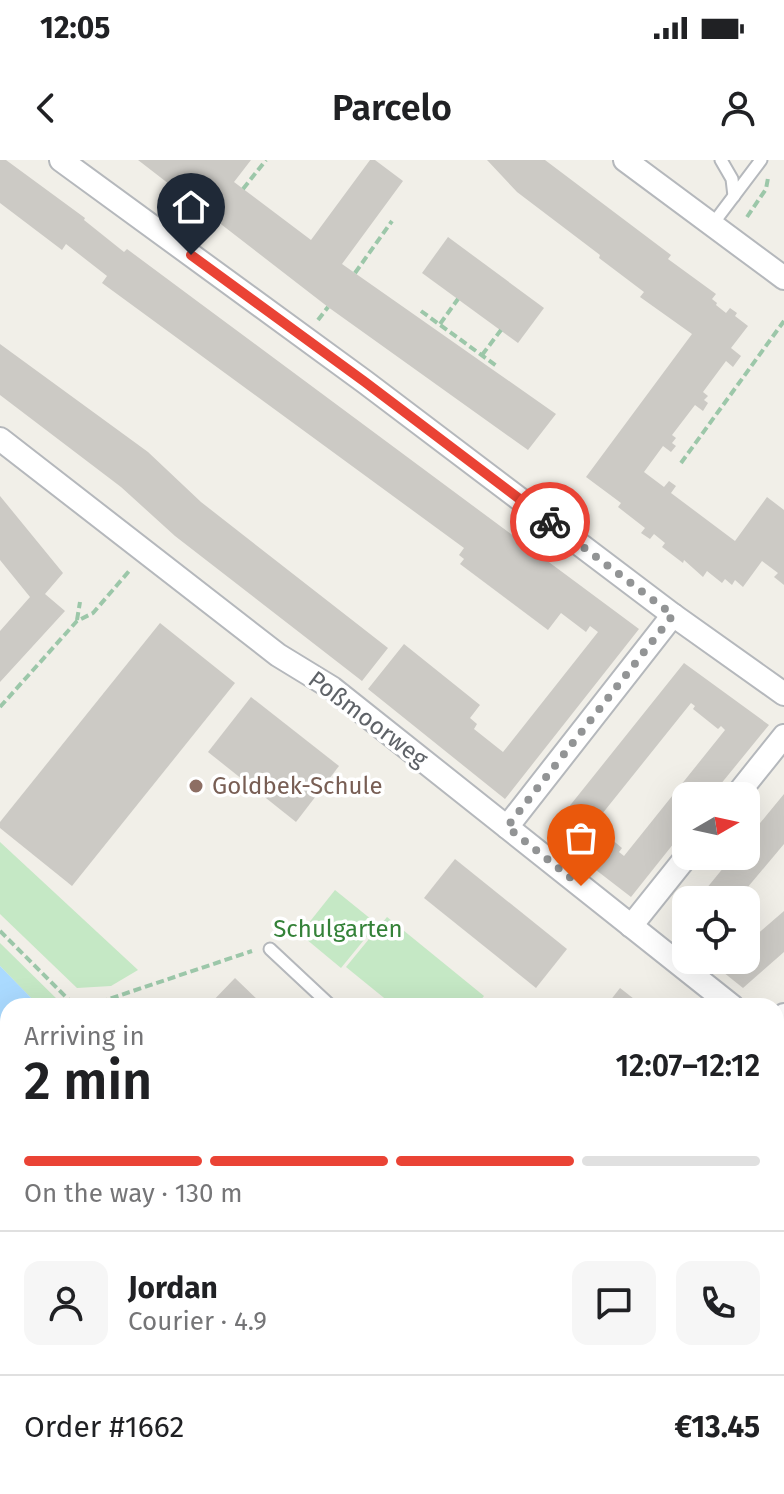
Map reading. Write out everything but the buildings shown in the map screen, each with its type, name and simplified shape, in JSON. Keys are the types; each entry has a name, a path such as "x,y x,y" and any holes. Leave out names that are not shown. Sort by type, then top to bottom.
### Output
{"street":[{"path":"61,160 784,694"},
{"path":"625,160 648,171 712,225 784,278"},
{"name":"Poßmoorweg","path":"0,439 278,655 332,688 722,998"},
{"path":"507,827 673,615"},
{"path":"747,782 784,736"},
{"path":"631,926 676,870"}],"lane":[{"path":"721,160 732,179 734,197"},
{"path":"712,225 761,160"},
{"path":"270,949 322,998"}],"path":[{"path":"243,189 266,160"},
{"path":"355,273 392,221"},
{"path":"440,324 458,299"},
{"path":"421,311 498,367"},
{"path":"681,463 784,321"},
{"path":"482,355 501,330"},
{"path":"0,707 77,621 93,613 130,570"},
{"path":"77,621 80,602"},
{"path":"0,931 67,998"},
{"path":"111,998 260,948 270,949"}],"green space":[{"path":"0,842 138,970 111,986 77,988 0,914"},
{"name":"Schulgarten","path":"335,890 377,924 341,968 300,934"},
{"path":"387,917 484,996 384,998 346,967"},
{"path":"0,943 56,998 31,998 0,966"}],"water":[{"path":"0,966 31,998 0,998"}],"way so far":[{"path":"550,522 673,615 507,827 581,886"}],"place":[{"name":"Goldbek-Schule","path":"196,786"}],"route":[{"path":"191,255 550,522"}]}
